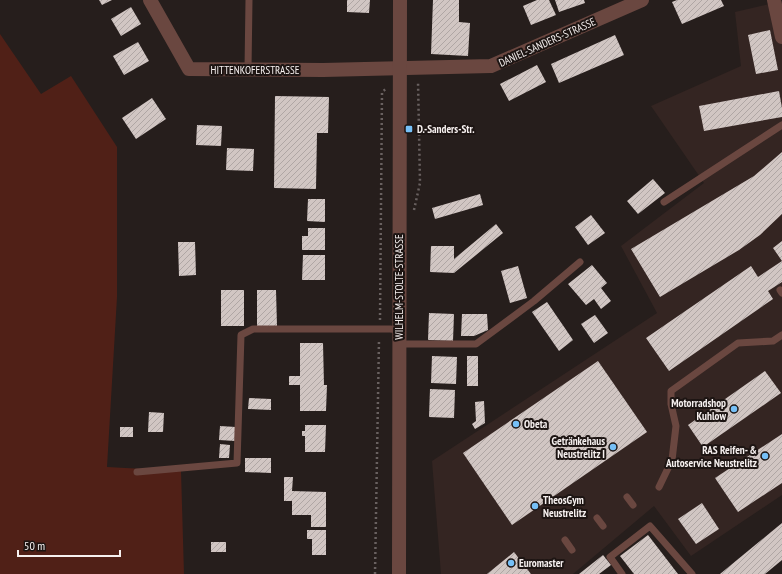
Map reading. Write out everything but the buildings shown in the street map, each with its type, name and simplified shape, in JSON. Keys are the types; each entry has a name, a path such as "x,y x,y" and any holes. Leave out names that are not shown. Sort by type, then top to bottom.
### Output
{"street":[{"name":"HITTENKOFERSTRASSE","path":"150,0 189,69 400,69"},
{"name":"WILHELM-STOLTE-STRASSE","path":"399,574 400,0"},
{"name":"DANIEL-SANDERS-STRASSE","path":"400,69 491,66 642,0"},
{"path":"774,0 782,37"}],"lane":[{"path":"248,69 249,0"},
{"path":"664,202 782,125"},
{"path":"137,472 237,463 242,335 253,329 390,329 399,337 476,344 534,301 580,262"},
{"path":"658,487 672,460 676,426 671,404 671,391 738,343 774,341 782,335"},
{"path":"628,497 633,505"},
{"path":"597,518 603,526"},
{"path":"622,574 610,557 650,526 692,574"},
{"path":"565,540 572,550"}],"path":[{"path":"414,214 420,184 418,68"}],"shaded area":[{"path":"782,1 782,495 691,556 654,506 573,574 441,574 432,461 657,313 621,246 704,183 651,106 741,66 735,12"},
{"path":"0,34 41,94 71,76 117,147 117,297 107,467 181,471 184,574 0,574"}],"place":[{"name":"D.-Sanders-Str.","path":"409,129"},
{"name":"Motorradshop Kuhlow","path":"734,409"},
{"name":"Obeta","path":"516,424"},
{"name":"Getränkehaus Neustrelitz I","path":"613,447"},
{"name":"RAS Reifen- & Autoservice Neustrelitz","path":"765,456"},
{"name":"TheosGym Neustrelitz","path":"535,506"},
{"name":"Euromaster","path":"511,563"}]}
